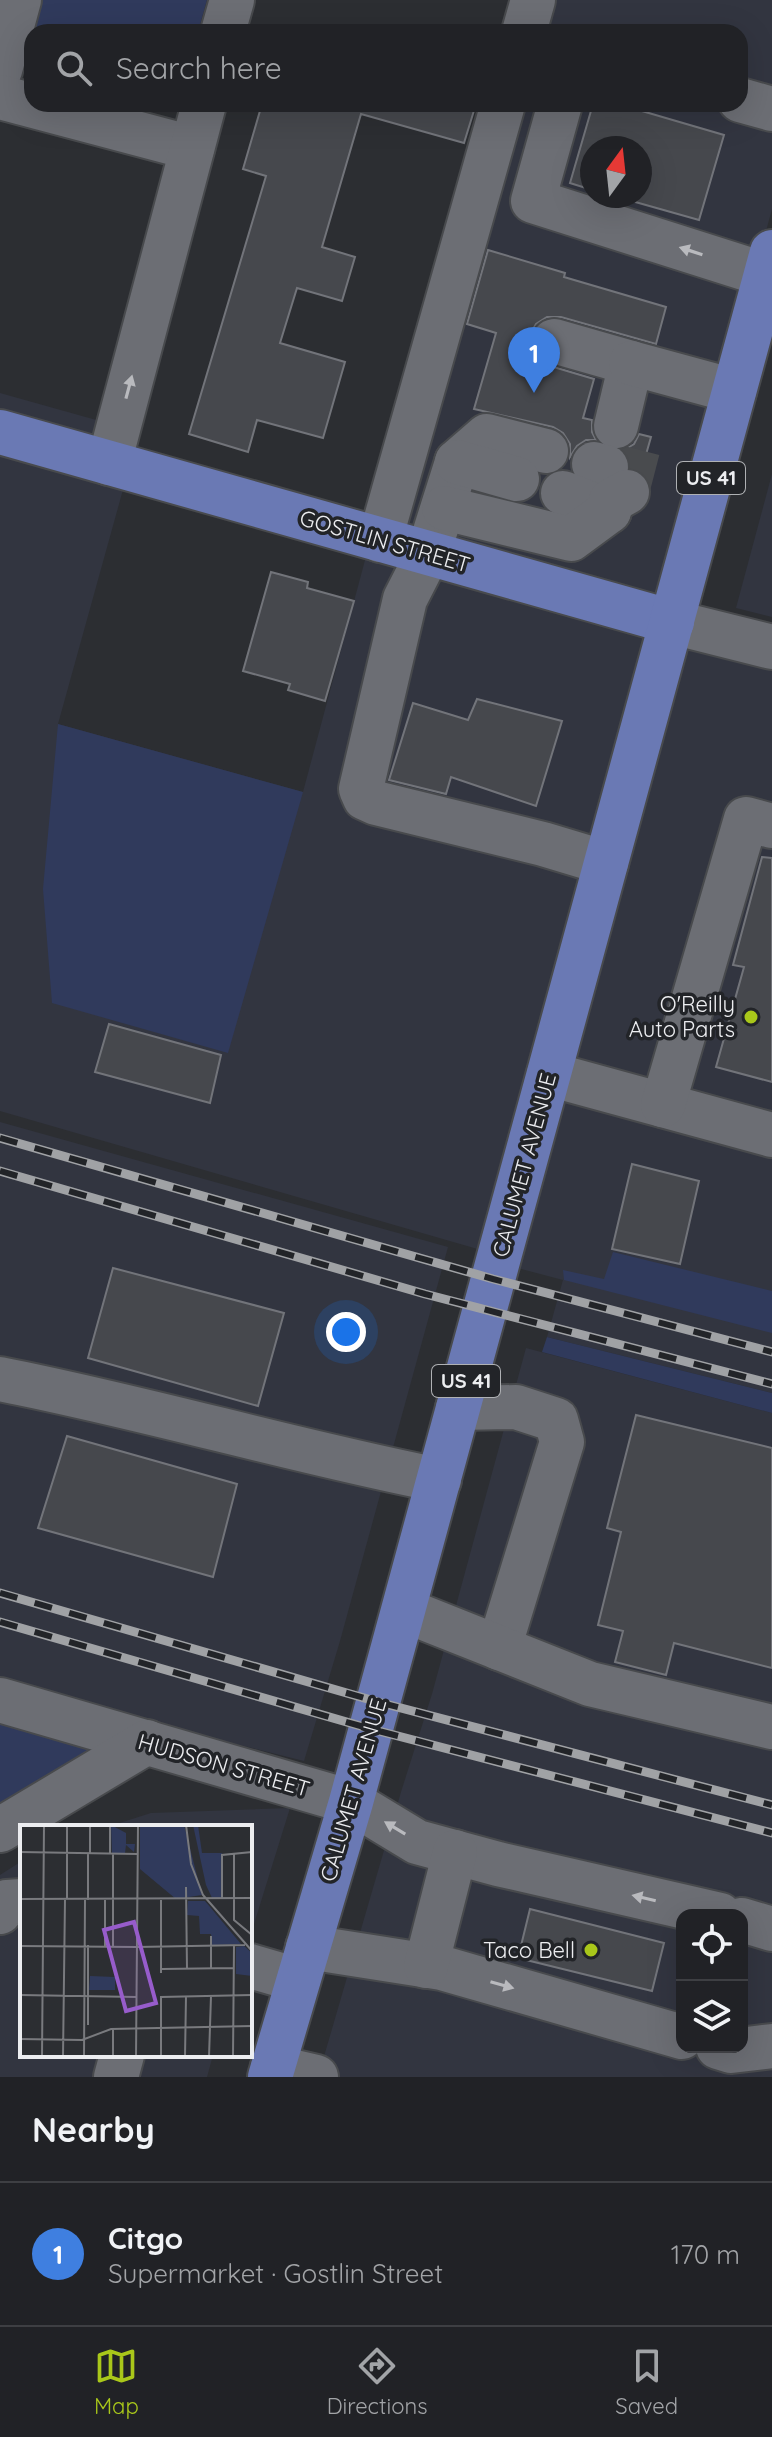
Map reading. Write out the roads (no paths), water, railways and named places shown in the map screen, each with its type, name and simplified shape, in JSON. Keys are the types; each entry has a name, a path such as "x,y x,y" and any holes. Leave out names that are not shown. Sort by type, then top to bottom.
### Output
{"main road":[{"name":"CALUMET AVENUE","path":"272,2072 404,1610 769,264"},
{"name":"GOSTLIN STREET","path":"0,432 672,622"}],"street":[{"path":"0,70 19,0"},
{"path":"225,24 232,0"},
{"path":"526,24 533,0"},
{"path":"0,97 24,103"},
{"path":"748,102 772,109"},
{"path":"56,112 192,148"},
{"path":"109,463 202,112"},
{"path":"380,540 501,112"},
{"path":"558,112 533,201 769,264"},
{"path":"554,341 734,391"},
{"path":"444,508 571,539 608,475 645,367"},
{"path":"531,465 487,436 457,462 428,554 405,599 361,789 365,798 606,863"},
{"name":"GOSTLIN STREET","path":"672,622 772,647"},
{"path":"663,1105 746,819 772,826"},
{"path":"549,1074 772,1135"},
{"path":"0,1379 98,1398 377,1468 439,1480"},
{"path":"458,1408 516,1407 556,1420 562,1442 499,1648"},
{"path":"404,1610 590,1684 772,1727"},
{"name":"HUDSON STREET","path":"0,1700 351,1802 417,1842 695,1909"},
{"path":"0,1830 147,1742"},
{"path":"426,1966 455,1852"},
{"path":"0,1912 7,1902 20,1901"},
{"path":"748,1922 772,1929"},
{"path":"252,1966 303,1964 442,1968 676,2035"},
{"path":"748,2049 772,2046"},
{"path":"116,2077 121,2057"},
{"path":"272,2072 316,2077"}],"tunnel":[{"path":"627,492 642,434"}],"railway":[{"path":"0,1138 493,1279 772,1352"},
{"path":"0,1171 425,1294 772,1384"},
{"path":"0,1593 378,1702 772,1805"},
{"path":"0,1622 371,1729 772,1833"}],"place":[{"name":"Citgo","path":"534,393"},
{"name":"O'Reilly Auto Parts","path":"751,1017"},
{"name":"Taco Bell","path":"591,1950"}]}
